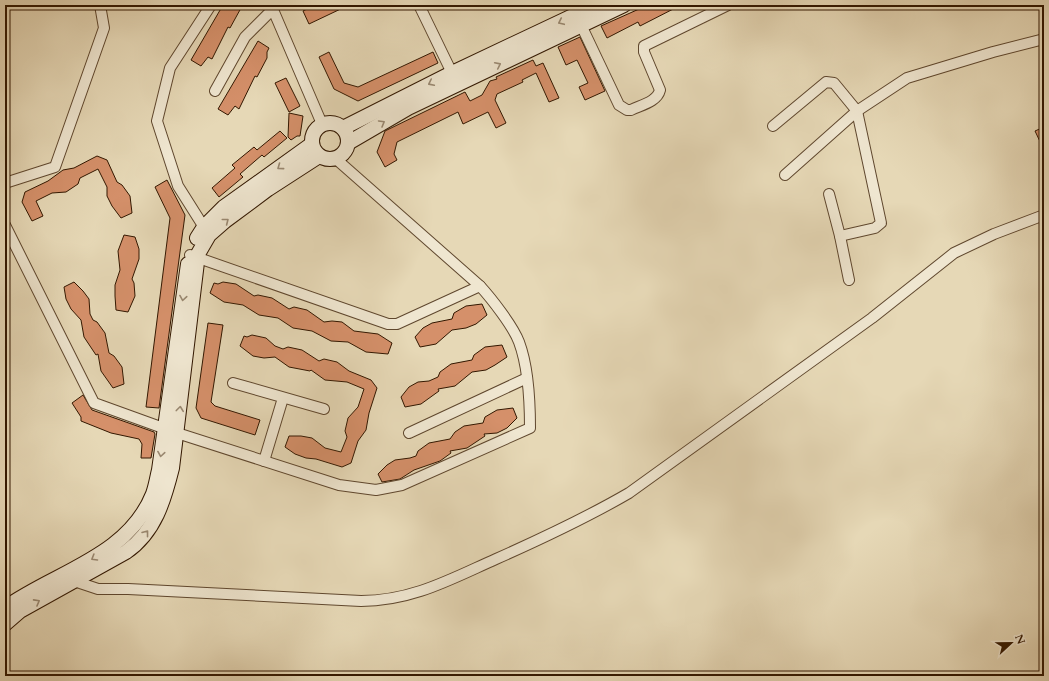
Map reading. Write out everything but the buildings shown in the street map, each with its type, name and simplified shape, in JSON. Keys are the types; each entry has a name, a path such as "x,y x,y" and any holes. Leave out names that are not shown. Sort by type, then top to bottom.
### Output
{"main road":[{"path":"348,142 596,5"},
{"path":"343,128 452,73 579,15 624,5"},
{"path":"331,123 343,128 348,142 345,152 336,159 327,159 315,150 313,135 322,124 331,123"},
{"path":"5,608 126,552 148,531 164,497 172,468 171,430 194,257 198,254 206,231 224,207 315,150"},
{"path":"5,624 20,611 69,578"}],"street":[{"path":"5,183 55,167 104,28 100,5"},
{"path":"206,231 178,186 157,121 170,68 211,5"},
{"path":"419,5 452,73"},
{"path":"579,15 619,105 627,110 631,110 659,95 660,90 644,52 644,46 728,5"},
{"path":"215,90 245,37 272,7 322,124"},
{"path":"785,174 857,111 907,78 993,52 1044,39"},
{"path":"773,126 826,82 834,83 857,111 881,223 875,228 840,236"},
{"path":"5,225 94,403 339,485 376,490 402,485 530,428 530,406 527,378 519,341 492,299 480,286 336,159"},
{"path":"829,194 840,236 849,280"},
{"path":"69,578 98,590 128,589 361,602 384,601 408,596 445,582 589,517 629,494 872,318 954,253 994,234 1044,215"},
{"path":"194,257 388,324 397,324 480,286"},
{"path":"409,433 527,378"},
{"path":"233,383 324,409"},
{"path":"264,460 283,398"}]}
